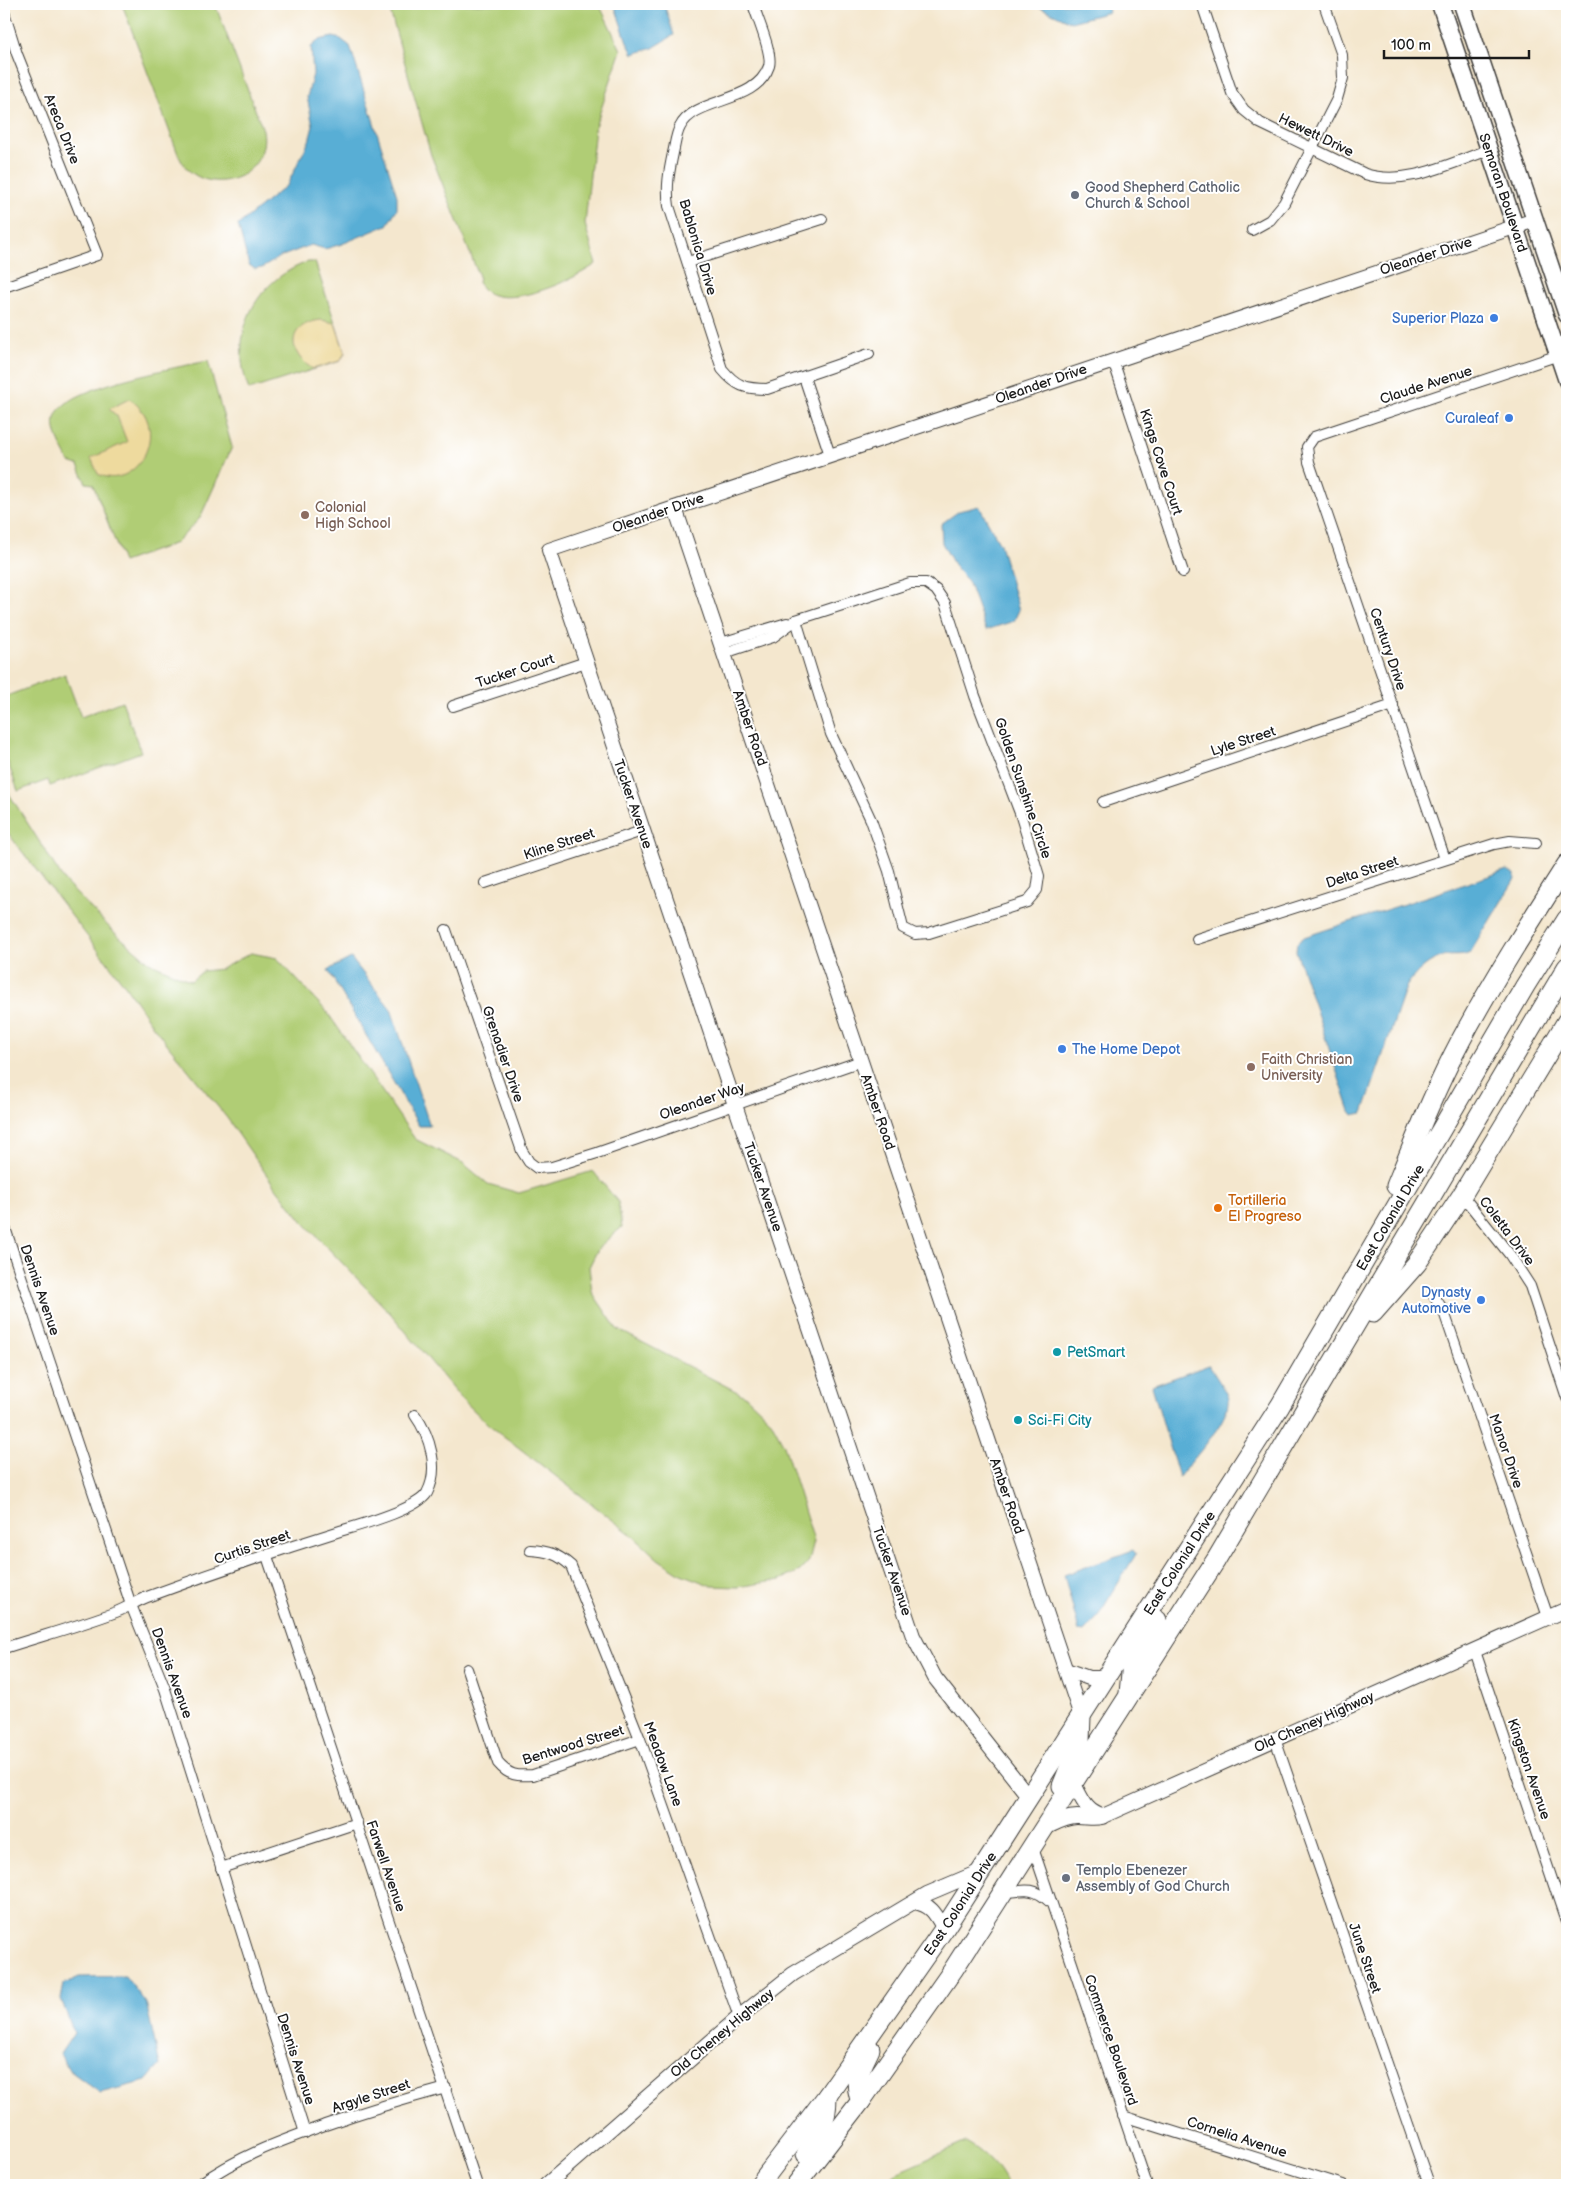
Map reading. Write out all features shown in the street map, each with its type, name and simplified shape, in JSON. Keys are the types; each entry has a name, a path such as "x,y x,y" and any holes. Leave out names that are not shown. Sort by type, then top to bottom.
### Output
{"highway":[{"path":"1372,1246 1415,1138 1460,1042 1487,993 1567,864"},
{"name":"East Colonial Drive","path":"759,2185 827,2096 944,1929 1280,1406 1525,986 1567,920"},
{"name":"East Colonial Drive","path":"796,2185 861,2101 953,1970 1074,1784 1248,1509 1567,967"},
{"path":"1344,1345 1417,1263 1462,1195 1567,1021"},
{"path":"1248,1509 1273,1441 1280,1406"},
{"path":"1129,1695 1132,1663 1185,1573 1181,1559"},
{"path":"1040,1836 1080,1741 1081,1716"},
{"path":"861,2101 856,2090 857,2077 887,2012"},
{"path":"784,2185 820,2134 827,2115 827,2096"}],"main road":[{"name":"Semoran Boulevard","path":"1440,4 1567,382"},
{"name":"Semoran Boulevard","path":"1462,4 1567,315"}],"street":[{"name":"Bablonica Drive","path":"753,4 768,49 769,66 747,91 690,115 679,127 666,185 669,206 722,369 733,382 752,389 767,389 869,354"},
{"name":"Hewett Drive","path":"1202,4 1232,93 1244,110 1260,123 1365,174 1381,179 1401,179 1489,150"},
{"path":"1252,230 1270,220 1284,203 1337,99 1343,78 1342,55 1324,4"},
{"name":"Areca Drive","path":"4,12 17,54 97,255 4,286"},
{"path":"688,262 822,218"},
{"name":"Oleander Drive","path":"549,550 1535,220"},
{"name":"Claude Avenue","path":"1307,447 1314,437 1558,355"},
{"name":"Kings Cove Court","path":"1113,360 1183,572"},
{"path":"804,377 830,455"},
{"name":"Century Drive","path":"1307,447 1309,462 1445,859"},
{"name":"Amber Road","path":"675,508 1081,1716"},
{"name":"Tucker Avenue","path":"549,550 913,1636 935,1678 1029,1797"},
{"name":"Golden Sunshine Circle","path":"723,648 796,620 910,583 926,583 936,590 945,603 975,696 1020,813 1039,876 1037,890 1027,902 929,933 915,934 903,928 886,862 871,820 831,734 796,620"},
{"name":"Tucker Court","path":"453,706 586,662"},
{"name":"Lyle Street","path":"1103,802 1393,705"},
{"name":"Kline Street","path":"485,883 642,831"},
{"name":"Delta Street","path":"1197,939 1445,859 1510,841 1536,843"},
{"name":"Grenadier Drive","path":"446,930 522,1151 528,1162 537,1168 552,1167"},
{"name":"Oleander Way","path":"552,1167 862,1061"},
{"name":"Coletta Drive","path":"1462,1195 1507,1251 1530,1286 1567,1398"},
{"name":"Dennis Avenue","path":"4,1225 132,1605 165,1689 305,2133"},
{"name":"Manor Drive","path":"1434,1296 1444,1312 1548,1618"},
{"name":"Curtis Street","path":"4,1648 117,1612 267,1556 386,1517 417,1503 426,1494 431,1480 432,1456 423,1426 415,1415"},
{"name":"Meadow Lane","path":"530,1550 549,1551 561,1557 571,1566 640,1739 739,2017"},
{"name":"Farwell Avenue","path":"267,1556 477,2185"},
{"name":"Old Cheney Highway","path":"1103,1816 1567,1609"},
{"name":"Kingston Avenue","path":"1475,1651 1567,1924"},
{"name":"Bentwood Street","path":"468,1669 498,1763 506,1773 517,1776 533,1775 640,1739"},
{"path":"1066,1670 1089,1678 1105,1678"},
{"name":"June Street","path":"1275,1739 1428,2185"},
{"path":"1074,1784 1084,1805 1093,1814 1103,1816"},
{"path":"1040,1836 1063,1819 1076,1817 1093,1819 1103,1816"},
{"path":"221,1868 356,1823"},
{"name":"Commerce Boulevard","path":"1040,1836 1051,1902 1147,2185"},
{"name":"Old Cheney Highway","path":"546,2185 739,2017 793,1974 928,1894 981,1871"},
{"path":"1003,1892 1030,1889 1040,1893 1051,1902"},
{"path":"915,1902 928,1906 944,1929"},
{"name":"Argyle Street","path":"198,2185 225,2166 255,2150 393,2102 446,2088"},
{"name":"Cornelia Avenue","path":"1123,2116 1343,2185"}],"green space":[{"path":"122,4 215,4 263,130 263,148 256,162 245,173 231,180 216,181 201,178 187,169 178,154"},
{"path":"388,4 599,4 621,50 595,127 585,224 596,264 558,284 542,290 511,297 498,296 486,292 478,283 479,276 431,155"},
{"path":"308,262 315,262 345,353 340,361 249,390 243,370 242,350 244,331 250,313 260,297 273,282 289,271"},
{"path":"208,361 232,447 200,518 176,543 123,562 93,484 86,483 78,465 69,462 61,445 55,427 56,415 64,405 80,395 101,387 125,379"},
{"path":"65,674 81,717 122,701 141,752 50,786 48,780 18,791 4,752 4,697"},
{"path":"4,786 65,882 114,932 149,962 191,981 203,971 221,969 251,953 277,958 327,1012 415,1139 463,1163 488,1184 519,1193 593,1171 618,1202 622,1227 599,1247 589,1267 592,1292 617,1329 747,1397 770,1419 784,1445 814,1541 809,1561 800,1571 780,1580 738,1587 712,1586 681,1574 658,1559 632,1535 488,1424 460,1397 391,1314 303,1222 273,1184 227,1118 152,1025 124,984 4,828"},
{"path":"966,2142 990,2160 1007,2185 881,2185 896,2173"}],"sand":[{"path":"321,320 335,323 345,353 340,361 313,369 298,355 294,340 296,333 301,327"},
{"path":"129,399 143,412 148,424 147,450 141,461 122,476 110,477 98,474 91,458 127,442 117,416 109,409"}],"water":[{"path":"614,4 664,4 674,35 653,48 633,54"},
{"path":"1033,4 1107,4 1109,12 1071,22"},
{"path":"333,37 341,39 350,46 397,196 397,209 387,225 325,249 311,245 280,257 262,268 255,269 249,265 238,225 287,185 309,141 313,126 307,97 313,74 311,47 319,40"},
{"path":"979,506 1000,544 1019,610 1014,621 986,630 968,581 957,570 942,543 941,524 959,511"},
{"path":"1507,870 1515,874 1515,879 1470,953 1446,956 1428,963 1406,987 1363,1113 1353,1115 1350,1111 1296,951 1297,943 1304,937"},
{"path":"351,958 391,1009 430,1126 419,1126 328,970"},
{"path":"1209,1365 1227,1396 1227,1408 1217,1428 1179,1477 1152,1386"},
{"path":"1133,1550 1136,1554 1097,1618 1084,1632 1079,1631 1064,1575"},
{"path":"125,1976 146,2003 160,2065 146,2081 100,2093 69,2070 60,2054 74,2033 61,1999 64,1984 79,1977"}],"place":[{"name":"Good Shepherd Catholic Church & School","path":"1075,195"},
{"name":"Superior Plaza","path":"1494,318"},
{"name":"Curaleaf","path":"1509,418"},
{"name":"Colonial High School","path":"305,515"},
{"name":"The Home Depot","path":"1062,1049"},
{"name":"Faith Christian University","path":"1251,1067"},
{"name":"Tortilleria El Progreso","path":"1218,1208"},
{"name":"Dynasty Automotive","path":"1481,1300"},
{"name":"PetSmart","path":"1057,1352"},
{"name":"Sci-Fi City","path":"1018,1420"},
{"name":"Templo Ebenezer Assembly of God Church","path":"1066,1878"}]}
